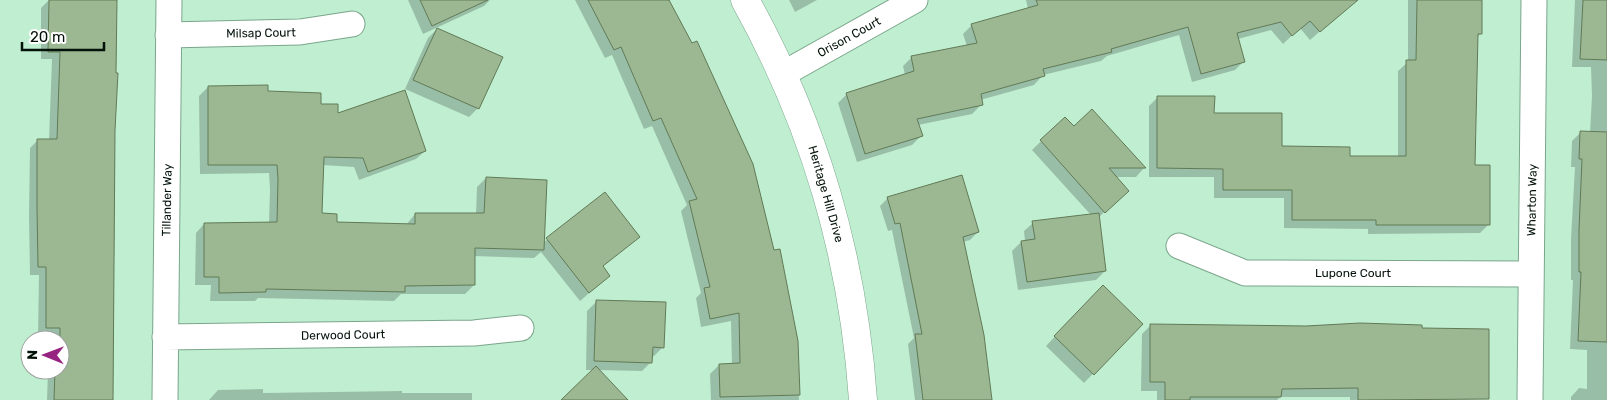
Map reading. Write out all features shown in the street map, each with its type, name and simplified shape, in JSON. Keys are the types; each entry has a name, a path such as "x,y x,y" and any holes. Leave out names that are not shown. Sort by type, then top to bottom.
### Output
{"street":[{"name":"Tillander Way","path":"165,400 169,0"},
{"name":"Heritage Hill Drive","path":"745,0 783,74 808,135 828,196 848,273 860,352 863,400"},
{"name":"Orison Court","path":"783,74 915,0"},
{"name":"Wharton Way","path":"1530,400 1534,0"},
{"name":"Milsap Court","path":"168,34 300,32 352,24"},
{"name":"Lupone Court","path":"1180,246 1245,273 1531,274"},
{"name":"Derwood Court","path":"165,337 474,333 520,328"}],"building":[{"path":"49,0 117,0 116,73 118,73 115,130 113,400 54,400 55,380 70,380 70,330 46,328 46,267 38,267 37,139 57,139 60,52 48,52"},
{"path":"420,0 488,0 432,26"},
{"path":"588,0 669,0 692,43 697,41 753,164 774,250 780,249 798,341 800,395 720,397 719,364 740,363 739,313 710,319 704,288 710,287 689,201 697,199 661,118 653,121 621,47 614,50"},
{"path":"1036,0 1358,0 1320,32 1310,21 1292,36 1281,22 1237,33 1245,62 1201,74 1188,27 1111,49 1112,52 1043,69 1045,76 981,94 983,105 917,119 923,136 865,154 846,93 914,71 911,56 977,43 971,24 1038,5"},
{"path":"1417,0 1482,0 1482,34 1478,34 1475,165 1490,165 1490,225 1376,225 1376,220 1292,220 1292,190 1223,190 1223,169 1157,168 1157,96 1215,96 1214,113 1282,113 1282,146 1350,147 1350,156 1406,156 1406,60 1416,60"},
{"path":"1583,0 1607,0 1607,60 1580,59"},
{"path":"437,28 503,57 479,109 413,80"},
{"path":"268,85 268,91 321,93 321,104 338,104 338,113 405,90 426,151 368,172 363,158 324,157 322,213 337,214 337,222 415,224 415,213 484,213 486,177 547,180 544,250 475,248 475,285 405,286 405,292 266,289 266,292 219,293 219,277 204,277 204,223 277,222 278,179 277,165 208,165 208,86"},
{"path":"1092,109 1146,168 1109,168 1129,191 1105,213 1040,140 1065,117 1074,126"},
{"path":"1580,131 1607,132 1607,342 1578,341 1581,272 1579,272 1582,159 1579,159"},
{"path":"962,175 979,232 963,237 984,335 992,400 923,400 915,334 922,334 900,223 895,224 887,197"},
{"path":"605,192 640,237 603,266 610,276 589,293 546,238"},
{"path":"1099,213 1106,271 1027,282 1021,241 1035,239 1032,221"},
{"path":"1103,285 1143,324 1094,375 1054,336"},
{"path":"596,300 666,302 664,348 653,347 652,363 594,361"},
{"path":"1360,323 1422,325 1422,328 1489,329 1489,399 1358,400 1358,388 1282,389 1281,397 1190,397 1190,400 1165,400 1165,382 1150,382 1150,324 1306,326"},
{"path":"596,366 628,400 561,400"}]}
